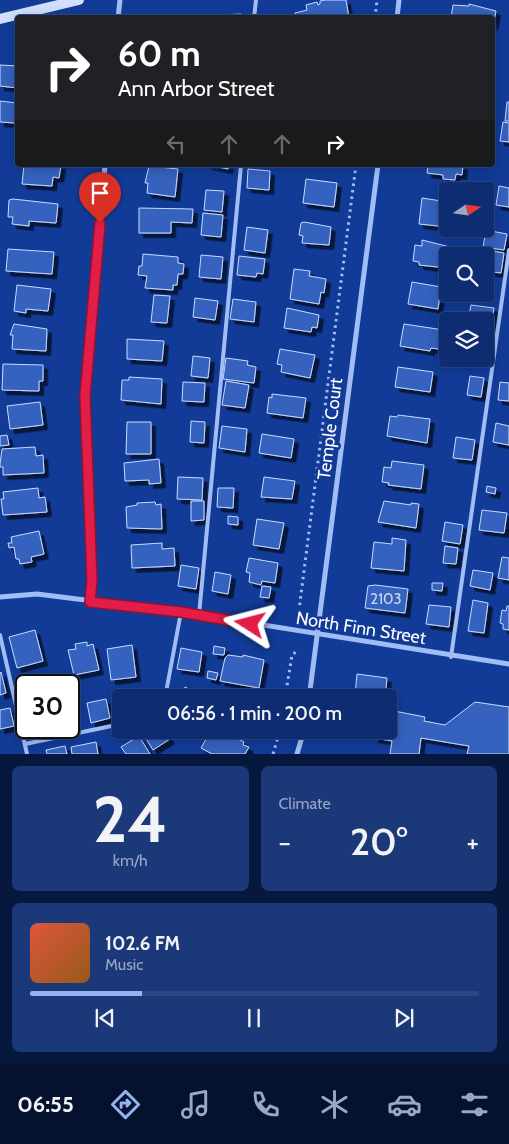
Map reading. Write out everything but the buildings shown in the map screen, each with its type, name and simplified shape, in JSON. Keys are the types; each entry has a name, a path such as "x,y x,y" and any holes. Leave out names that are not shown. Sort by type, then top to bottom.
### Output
{"main road":[{"path":"16,15 78,0"},
{"path":"0,19 15,15"}],"street":[{"path":"118,15 120,0"},
{"path":"397,15 399,0"},
{"path":"90,602 92,580 85,396 104,167"},
{"name":"Temple Court","path":"310,689 378,167"},
{"name":"North Finn Street","path":"0,597 37,594 181,612 451,657 509,664"},
{"path":"297,754 301,739"}],"lane":[{"path":"254,15 256,0"},
{"path":"199,615 240,167"},
{"path":"451,657 509,250"},
{"path":"167,689 181,612"},
{"path":"0,635 28,754"},
{"path":"25,744 112,726"}],"path":[{"path":"376,15 378,0"},
{"path":"303,617 299,610 356,167"},
{"path":"286,689 292,655 297,651"},
{"path":"273,754 277,739"}],"route":[{"path":"100,223 85,396 92,580 90,602 181,612 250,624"}]}
